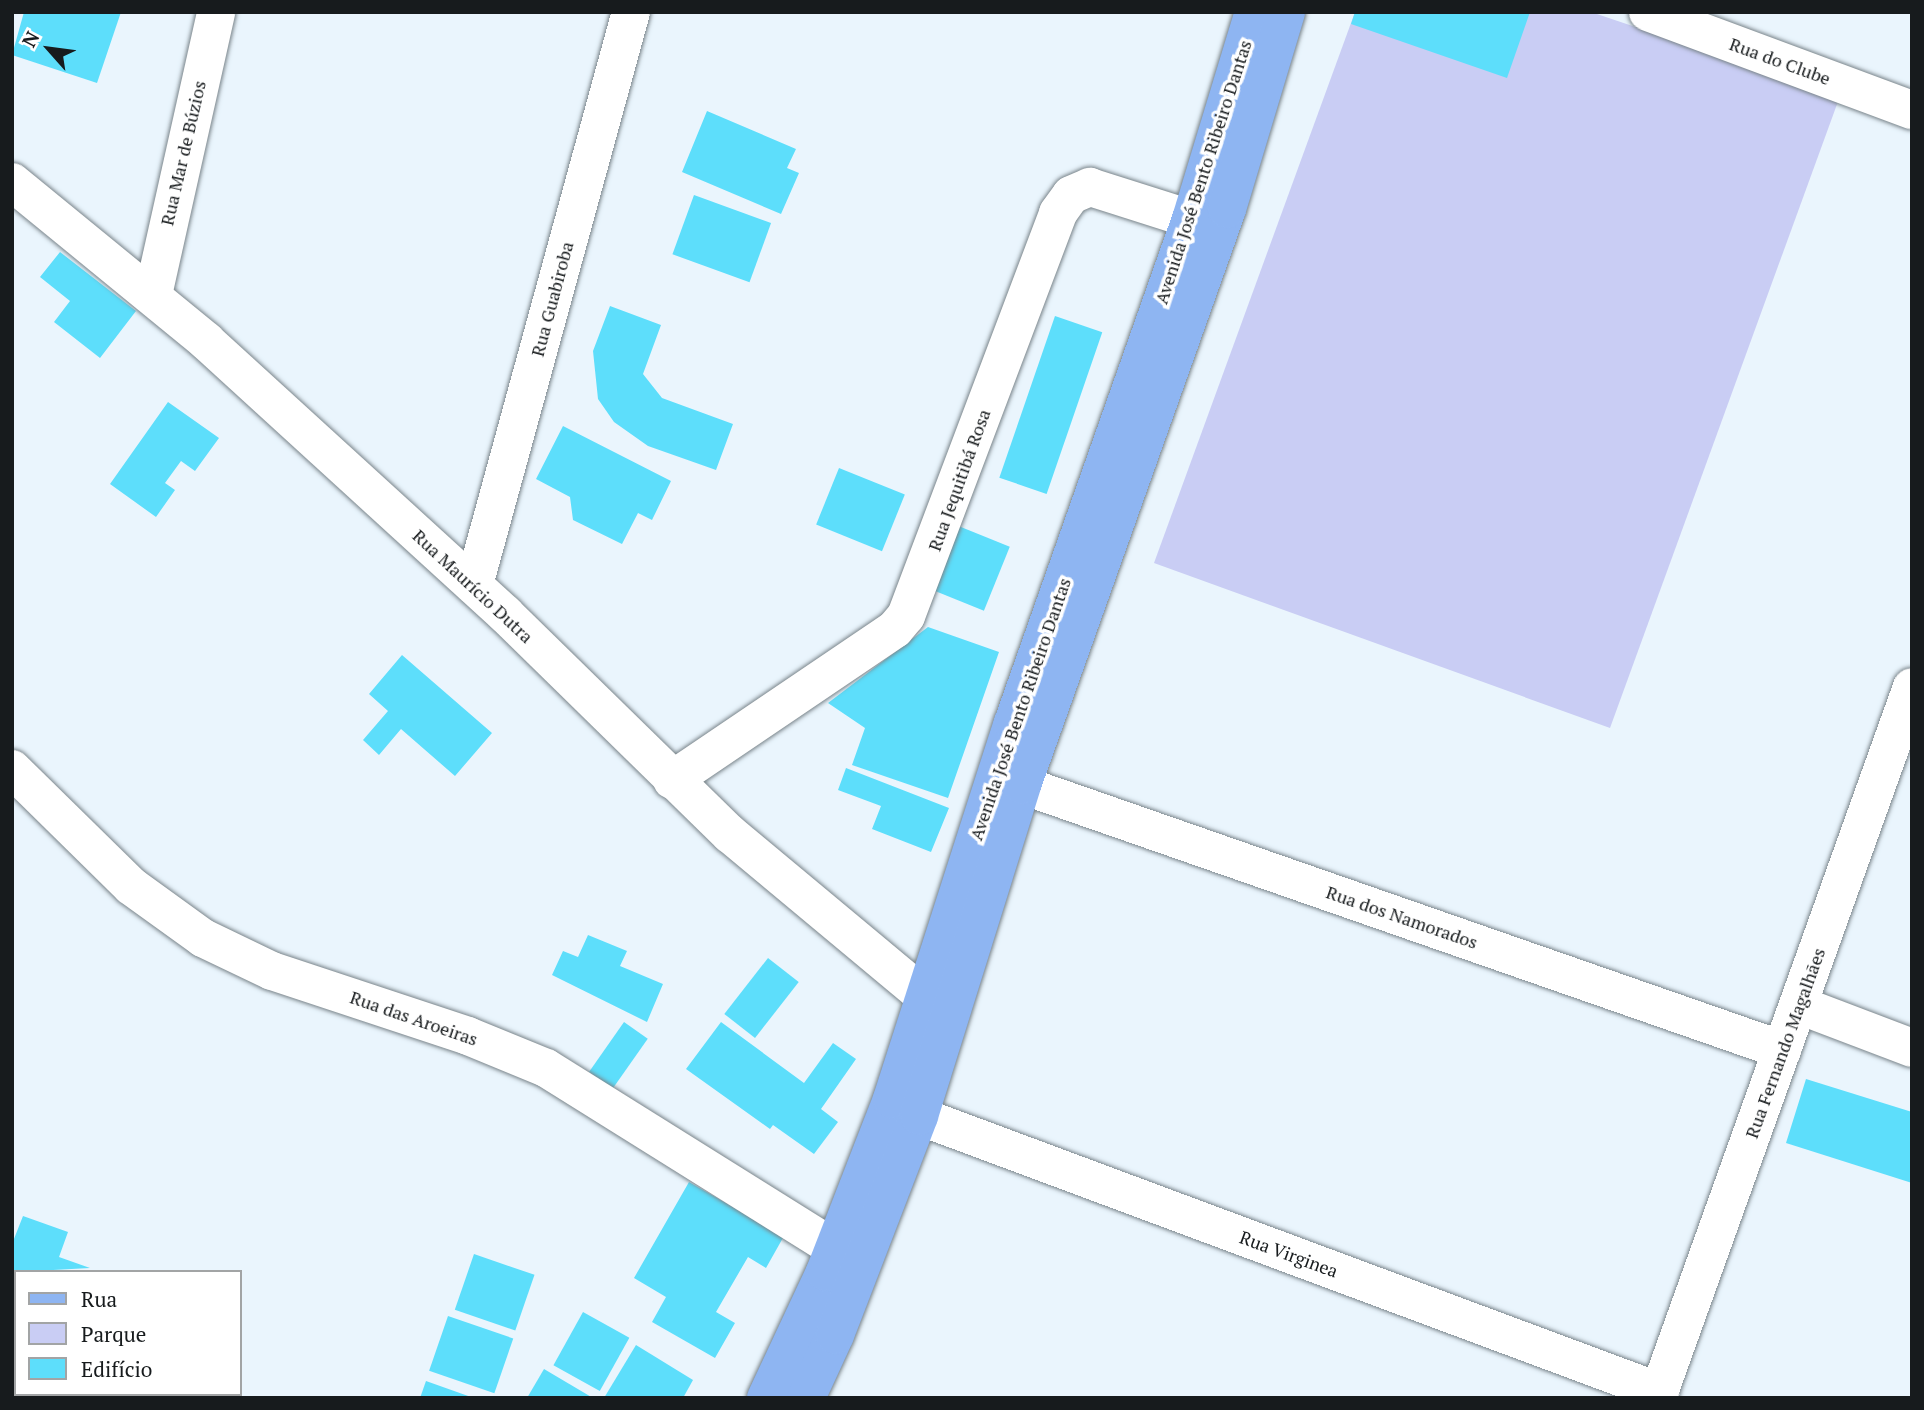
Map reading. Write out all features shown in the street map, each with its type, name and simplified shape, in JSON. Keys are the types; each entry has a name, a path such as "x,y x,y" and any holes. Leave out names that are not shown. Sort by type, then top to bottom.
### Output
{"main road":[{"name":"Avenida José Bento Ribeiro Dantas","path":"766,1398 834,1248 927,998 1013,723 1191,219 1254,12"},
{"name":"Avenida José Bento Ribeiro Dantas","path":"806,1398 919,1116 1022,785 1227,209 1286,12"}],"street":[{"name":"Rua Mar de Búzios","path":"153,295 216,12"},
{"name":"Rua Guabiroba","path":"474,585 631,12"},
{"name":"Rua do Clube","path":"1648,12 1912,110"},
{"name":"Rua Maurício Dutra","path":"12,182 153,295 474,585 672,780 927,998"},
{"name":"Rua Jequitibá Rosa","path":"672,780 895,629 906,616 1058,213 1071,195 1090,187 1191,219"},
{"name":"Rua Fernando Magalhães","path":"1658,1395 1912,687"},
{"name":"Rua das Aroeiras","path":"12,769 131,887 204,938 272,971 468,1036 546,1068 834,1248"},
{"name":"Rua dos Namorados","path":"1022,785 1782,1050"},
{"path":"1799,1004 1912,1048"},
{"name":"Rua Virginea","path":"919,1116 1658,1395"}],"green space":[{"path":"1355,12 1591,12 1840,96 1610,728 1154,563"}],"building":[{"path":"24,12 121,12 97,83 12,55"},
{"path":"1355,12 1530,12 1507,78 1351,24"},
{"path":"707,111 796,149 787,168 799,173 781,214 682,172"},
{"path":"694,195 771,223 750,282 672,254"},
{"path":"60,252 136,311 100,358 54,322 70,301 40,277"},
{"path":"610,306 661,325 643,374 662,398 733,424 716,470 648,446 614,422 598,399 593,351"},
{"path":"1055,316 1102,332 1047,494 999,478"},
{"path":"168,402 219,438 195,471 181,461 165,483 175,490 156,517 110,484"},
{"path":"563,426 671,481 652,520 638,513 622,544 573,520 570,497 536,479"},
{"path":"839,468 905,495 882,551 816,525"},
{"path":"956,525 1010,547 984,611 930,589"},
{"path":"928,627 999,652 948,798 852,765 865,728 828,703"},
{"path":"402,655 492,733 455,776 401,729 379,755 363,740 388,711 369,694"},
{"path":"846,768 949,808 931,852 872,829 881,806 838,790"},
{"path":"588,935 627,951 620,966 663,984 647,1022 552,975 563,951 578,957"},
{"path":"768,958 799,982 755,1038 724,1014"},
{"path":"624,1022 648,1039 613,1089 589,1072"},
{"path":"721,1022 804,1083 833,1043 856,1059 821,1109 838,1122 814,1154 773,1125 770,1129 686,1069"},
{"path":"1806,1079 1912,1112 1912,1183 1786,1143"},
{"path":"689,1182 784,1236 766,1268 748,1257 716,1312 735,1323 715,1358 652,1322 666,1297 634,1278"},
{"path":"23,1216 68,1232 59,1257 90,1268 14,1270 14,1281 12,1244"},
{"path":"474,1254 535,1275 515,1331 455,1310"},
{"path":"583,1312 629,1338 600,1391 553,1365"},
{"path":"448,1316 513,1338 494,1393 429,1371"},
{"path":"636,1345 693,1380 683,1398 604,1398"},
{"path":"544,1369 593,1398 527,1398"},
{"path":"426,1381 471,1397 471,1398 420,1398"}]}
